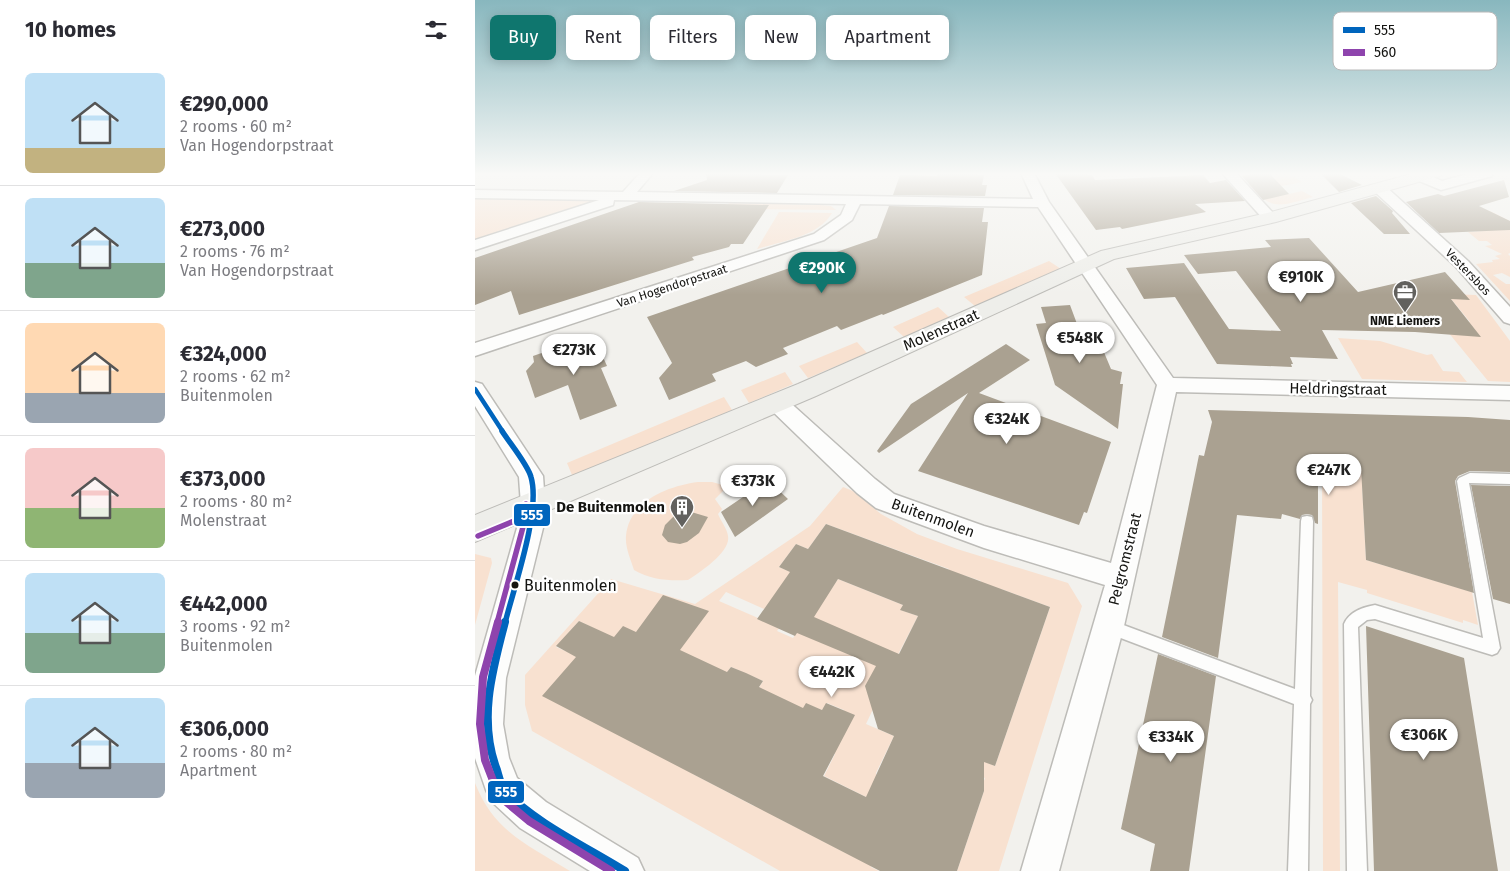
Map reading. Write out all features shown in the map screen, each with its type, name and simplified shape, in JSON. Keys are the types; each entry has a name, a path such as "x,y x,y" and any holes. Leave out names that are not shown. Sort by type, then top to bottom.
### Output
{"street":[{"path":"475,245 569,214"},
{"name":"Van Hogendorpstraat","path":"475,350 819,237 847,217 849,214"},
{"path":"1049,214 1087,265 1167,385"},
{"path":"1266,214 1270,218"},
{"name":"Molenstraat","path":"475,530 777,403 1108,255 1286,214"},
{"name":"Vestersbos","path":"1407,214 1462,264 1510,318"},
{"name":"Heldringstraat","path":"1167,385 1510,393"},
{"name":"Pelgromstraat","path":"1040,871 1109,626 1167,385"},
{"path":"475,390 531,476 533,505 530,528 490,678 487,724 492,758 504,790 533,815 625,871"},
{"name":"Buitenmolen","path":"777,403 866,486 885,500 915,513 984,537 1120,578"}],"lane":[{"path":"1357,871 1351,624 1364,614 1375,612 1492,648 1463,481 1470,478 1510,479"},
{"path":"1298,871 1304,700 1307,521"},
{"path":"1109,626 1304,700"}],"shaded area":[{"path":"475,214 558,214 475,241"},
{"path":"778,214 832,214 818,228 809,233 757,249"},
{"path":"1489,214 1495,214 1510,221 1510,253 1508,254 1510,256 1510,277 1502,273 1493,275 1506,284 1510,284 1510,301 1476,264 1493,262 1492,260 1500,259 1495,256 1502,254 1485,246 1492,245 1487,241 1479,241 1468,232 1483,231"},
{"path":"1049,261 1061,269 975,306 964,297"},
{"path":"1447,294 1476,295 1510,341 1510,382 1488,381 1439,321 1470,322"},
{"path":"938,307 949,317 904,337 893,327"},
{"path":"1338,338 1380,341 1427,355 1432,354 1443,371 1459,372 1467,382 1362,379"},
{"path":"857,342 867,353 808,378 799,366"},
{"path":"785,372 793,384 749,403 741,390"},
{"path":"724,397 732,410 597,469 572,475 567,463"},
{"path":"1322,465 1416,469 1362,485 1366,560 1472,592 1478,625 1463,620 1463,623 1338,582 1340,871 1323,871"},
{"path":"698,482 712,482 723,485 724,490 715,499 722,509 718,514 728,536 725,549 714,561 688,580 660,579 634,570 627,549 626,536 634,513 652,497 675,487"},
{"path":"843,487 853,491 881,514 917,534 957,549 1068,583 1082,606 999,871 957,871 984,791 981,789 985,778 925,751 874,707 866,724 894,736 876,773 884,835 871,867 879,871 780,871 532,731 525,705 525,675 611,579 695,604 810,526","holes":["826,524 949,569 889,672 918,616 901,610 903,605 838,579 831,589 779,567 796,544 808,549","963,575 981,581 976,592 1001,589 1050,607 995,766 937,740 953,596","726,592 764,609 769,603 758,618 719,601","790,613 805,620 793,638 777,631","579,621 593,628 570,653 556,647","731,667 763,681 753,697 783,756 754,806 693,774 719,684","827,703 844,710 824,748 835,754 824,776 870,799 846,853 778,818 789,732 806,704 822,710"]},
{"path":"475,554 491,558 492,563 475,625"},
{"path":"475,783 483,800 502,826 526,845 570,871 475,871"}],"building":[{"path":"605,214 763,214 743,244 731,244 729,247 692,257 694,260 519,315 511,291 475,305 475,258"},
{"path":"886,214 983,214 982,222 988,222 982,275 841,330 837,326 783,348 788,354 756,367 746,361 712,374 716,381 669,400 659,378 672,363 647,317 877,238"},
{"path":"1084,214 1198,214 1122,229 1120,227 1096,230"},
{"path":"1362,214 1393,214 1410,234 1384,234"},
{"path":"1418,214 1495,214 1510,221 1510,230 1439,233"},
{"path":"1309,238 1358,292 1445,272 1470,300 1451,299 1481,337 1415,332 1322,330 1338,359 1290,357 1293,364 1291,364 1292,367 1217,364 1175,297 1144,299 1126,268 1184,263 1229,329 1281,331 1236,271 1198,274 1184,255 1271,247 1265,240"},
{"path":"1070,305 1083,340 1098,338 1111,369 1122,372 1120,384 1123,384 1118,429 1055,385 1036,324 1046,323 1041,307"},
{"path":"597,337 607,366 601,368 617,406 580,420 568,385 535,398 526,371 534,362 533,356 576,341 577,344"},
{"path":"1006,344 1030,360 979,393 1111,442 1087,513 1084,512 1079,525 918,471 968,393 879,453 877,451 911,404"},
{"path":"1208,410 1468,417 1510,420 1510,472 1470,471 1458,476 1455,481 1474,593 1366,560 1361,467 1318,465 1318,524 1315,523 1312,515 1307,514 1302,515 1300,519 1282,514 1281,519 1237,515 1218,658 1162,637 1199,455 1204,456 1212,422"},
{"path":"768,480 788,499 735,537 721,512"},
{"path":"1471,485 1510,486 1510,604 1493,599"},
{"name":"De Buitenmolen","path":"688,511 708,517 699,533 687,542 680,544 668,542 662,535 665,525 675,515"},
{"path":"826,524 1050,607 995,766 984,762 984,791 957,871 880,871 542,696 576,657 556,646 579,621 614,637 623,626 636,632 663,595 709,611 680,650 727,672 731,667 763,681 759,687 803,708 806,703 822,710 826,703 855,715 823,776 866,797 894,736 878,729 865,686 876,666 797,633 795,636 757,619 790,572 779,567 796,544 808,549","holes":["838,579 903,605 900,610 918,616 899,654 814,617"]},
{"path":"1366,626 1464,658 1498,871 1374,871"},
{"path":"1158,654 1216,676 1189,871 1150,871 1155,844 1121,829"}],"transit line":[{"name":"555","path":"475,389 531,476 533,505 530,528 490,678 487,724 492,758 504,790 533,815 625,871"},
{"name":"560","path":"526,504 523,527 483,677 480,724 485,760 499,796 529,821 611,871"},
{"name":"560","path":"478,536 536,512"}],"place":[{"name":"NME Liemers","path":"1405,313"},
{"name":"De Buitenmolen","path":"682,528"},
{"name":"Buitenmolen","path":"515,585"}]}
